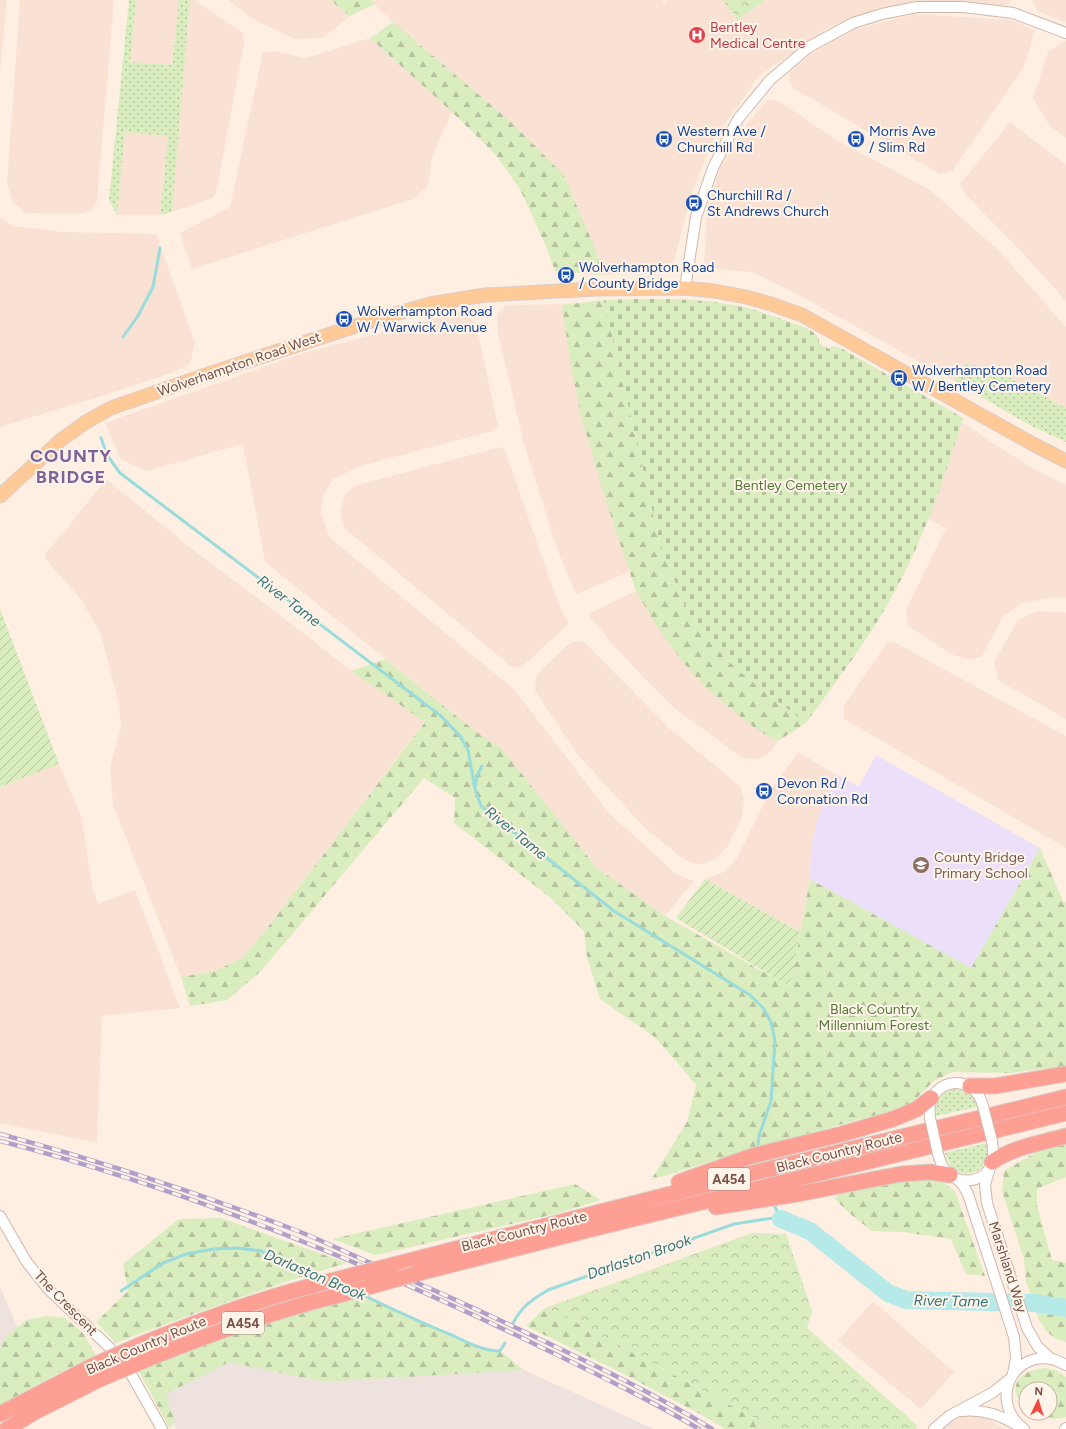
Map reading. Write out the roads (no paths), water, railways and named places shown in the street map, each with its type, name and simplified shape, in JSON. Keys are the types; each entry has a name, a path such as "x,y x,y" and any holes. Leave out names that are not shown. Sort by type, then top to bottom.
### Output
{"highway":[{"path":"970,1086 995,1086 1066,1074"},
{"name":"Black Country Route","path":"7,1429 142,1344 203,1320 282,1293 756,1172 1066,1097"},
{"path":"590,1214 752,1156 842,1134 894,1119 917,1109 931,1098"},
{"name":"Black Country Route","path":"0,1414 97,1372 150,1358 209,1334 297,1305 634,1218 1066,1113"},
{"path":"991,1165 1006,1153 1066,1136"},
{"path":"634,1218 742,1204 901,1174 930,1172 954,1177"}],"main road":[{"name":"Wolverhampton Road West","path":"0,496 61,440 86,422 111,408 313,339 430,304 485,294 545,290 685,288 714,291 746,297 771,304 802,315 1066,461"}],"street":[{"path":"685,288 696,217 712,168 738,119 770,80 809,47 853,23 882,14 917,7 963,7 1013,13 1066,32"},
{"path":"957,1083 970,1086 979,1093 992,1141 993,1156 991,1165 980,1177 968,1181 954,1177 942,1166 930,1118 929,1107 931,1098 935,1092 945,1086 957,1083"},
{"name":"Marshland Way","path":"991,1165 985,1185 987,1203 1028,1328 1034,1341 1053,1359"},
{"name":"Marshland Way","path":"954,1177 963,1185 968,1194 1009,1318 1016,1348 1016,1358 1007,1389 1006,1401 1012,1417 1023,1429"},
{"name":"The Crescent","path":"0,1216 26,1262 48,1289 110,1347 131,1374 162,1429"},
{"path":"934,1429 949,1416 992,1393 1011,1377 1020,1367 1028,1362 1038,1359 1066,1358"},
{"path":"1053,1359 1066,1365"},
{"path":"959,1411 973,1410 994,1414 1023,1429"}],"waterway":[{"name":"River Tame","path":"123,337 138,316 153,287 160,248"},
{"name":"River Tame","path":"101,438 107,455 120,473 441,716 460,736 468,750 475,789 481,806 614,911 750,995 763,1008 771,1022 775,1041 771,1101 759,1136 758,1144"},
{"path":"475,787 477,776 482,766"},
{"name":"River Tame","path":"774,1205 781,1219"},
{"name":"Darlaston Brook","path":"512,1325 519,1313 527,1304 548,1290 734,1224 773,1218 781,1219"},
{"name":"River Tame","path":"781,1219 810,1231 888,1293 906,1300 1034,1303 1066,1308"},
{"name":"Darlaston Brook","path":"121,1291 163,1263 186,1254 214,1249 237,1248 261,1251 325,1277"},
{"name":"Darlaston Brook","path":"361,1294 476,1346 488,1350 500,1351 505,1343"}],"railway":[{"path":"0,1134 149,1178 259,1216 322,1241 508,1324 612,1374 662,1400 712,1429"},
{"path":"0,1141 66,1159 198,1202 327,1251 516,1335 631,1392 699,1429"}],"place":[{"name":"Bentley Medical Centre","path":"697,35"},
{"name":"Western Ave / Churchill Rd","path":"664,139"},
{"name":"Morris Ave / Slim Rd","path":"856,139"},
{"name":"Churchill Rd / St Andrews Church","path":"694,203"},
{"name":"Wolverhampton Road / County Bridge","path":"566,275"},
{"name":"Wolverhampton Road W / Warwick Avenue","path":"344,319"},
{"name":"Wolverhampton Road W / Bentley Cemetery","path":"899,378"},
{"name":"Devon Rd / Coronation Rd","path":"764,791"},
{"name":"County Bridge Primary School","path":"921,865"}],"district":[{"name":"COUNTY BRIDGE","path":"71,466"}],"park label":[{"name":"Bentley Cemetery","path":"791,485"},
{"name":"Black Country Millennium Forest","path":"874,1018"}]}
